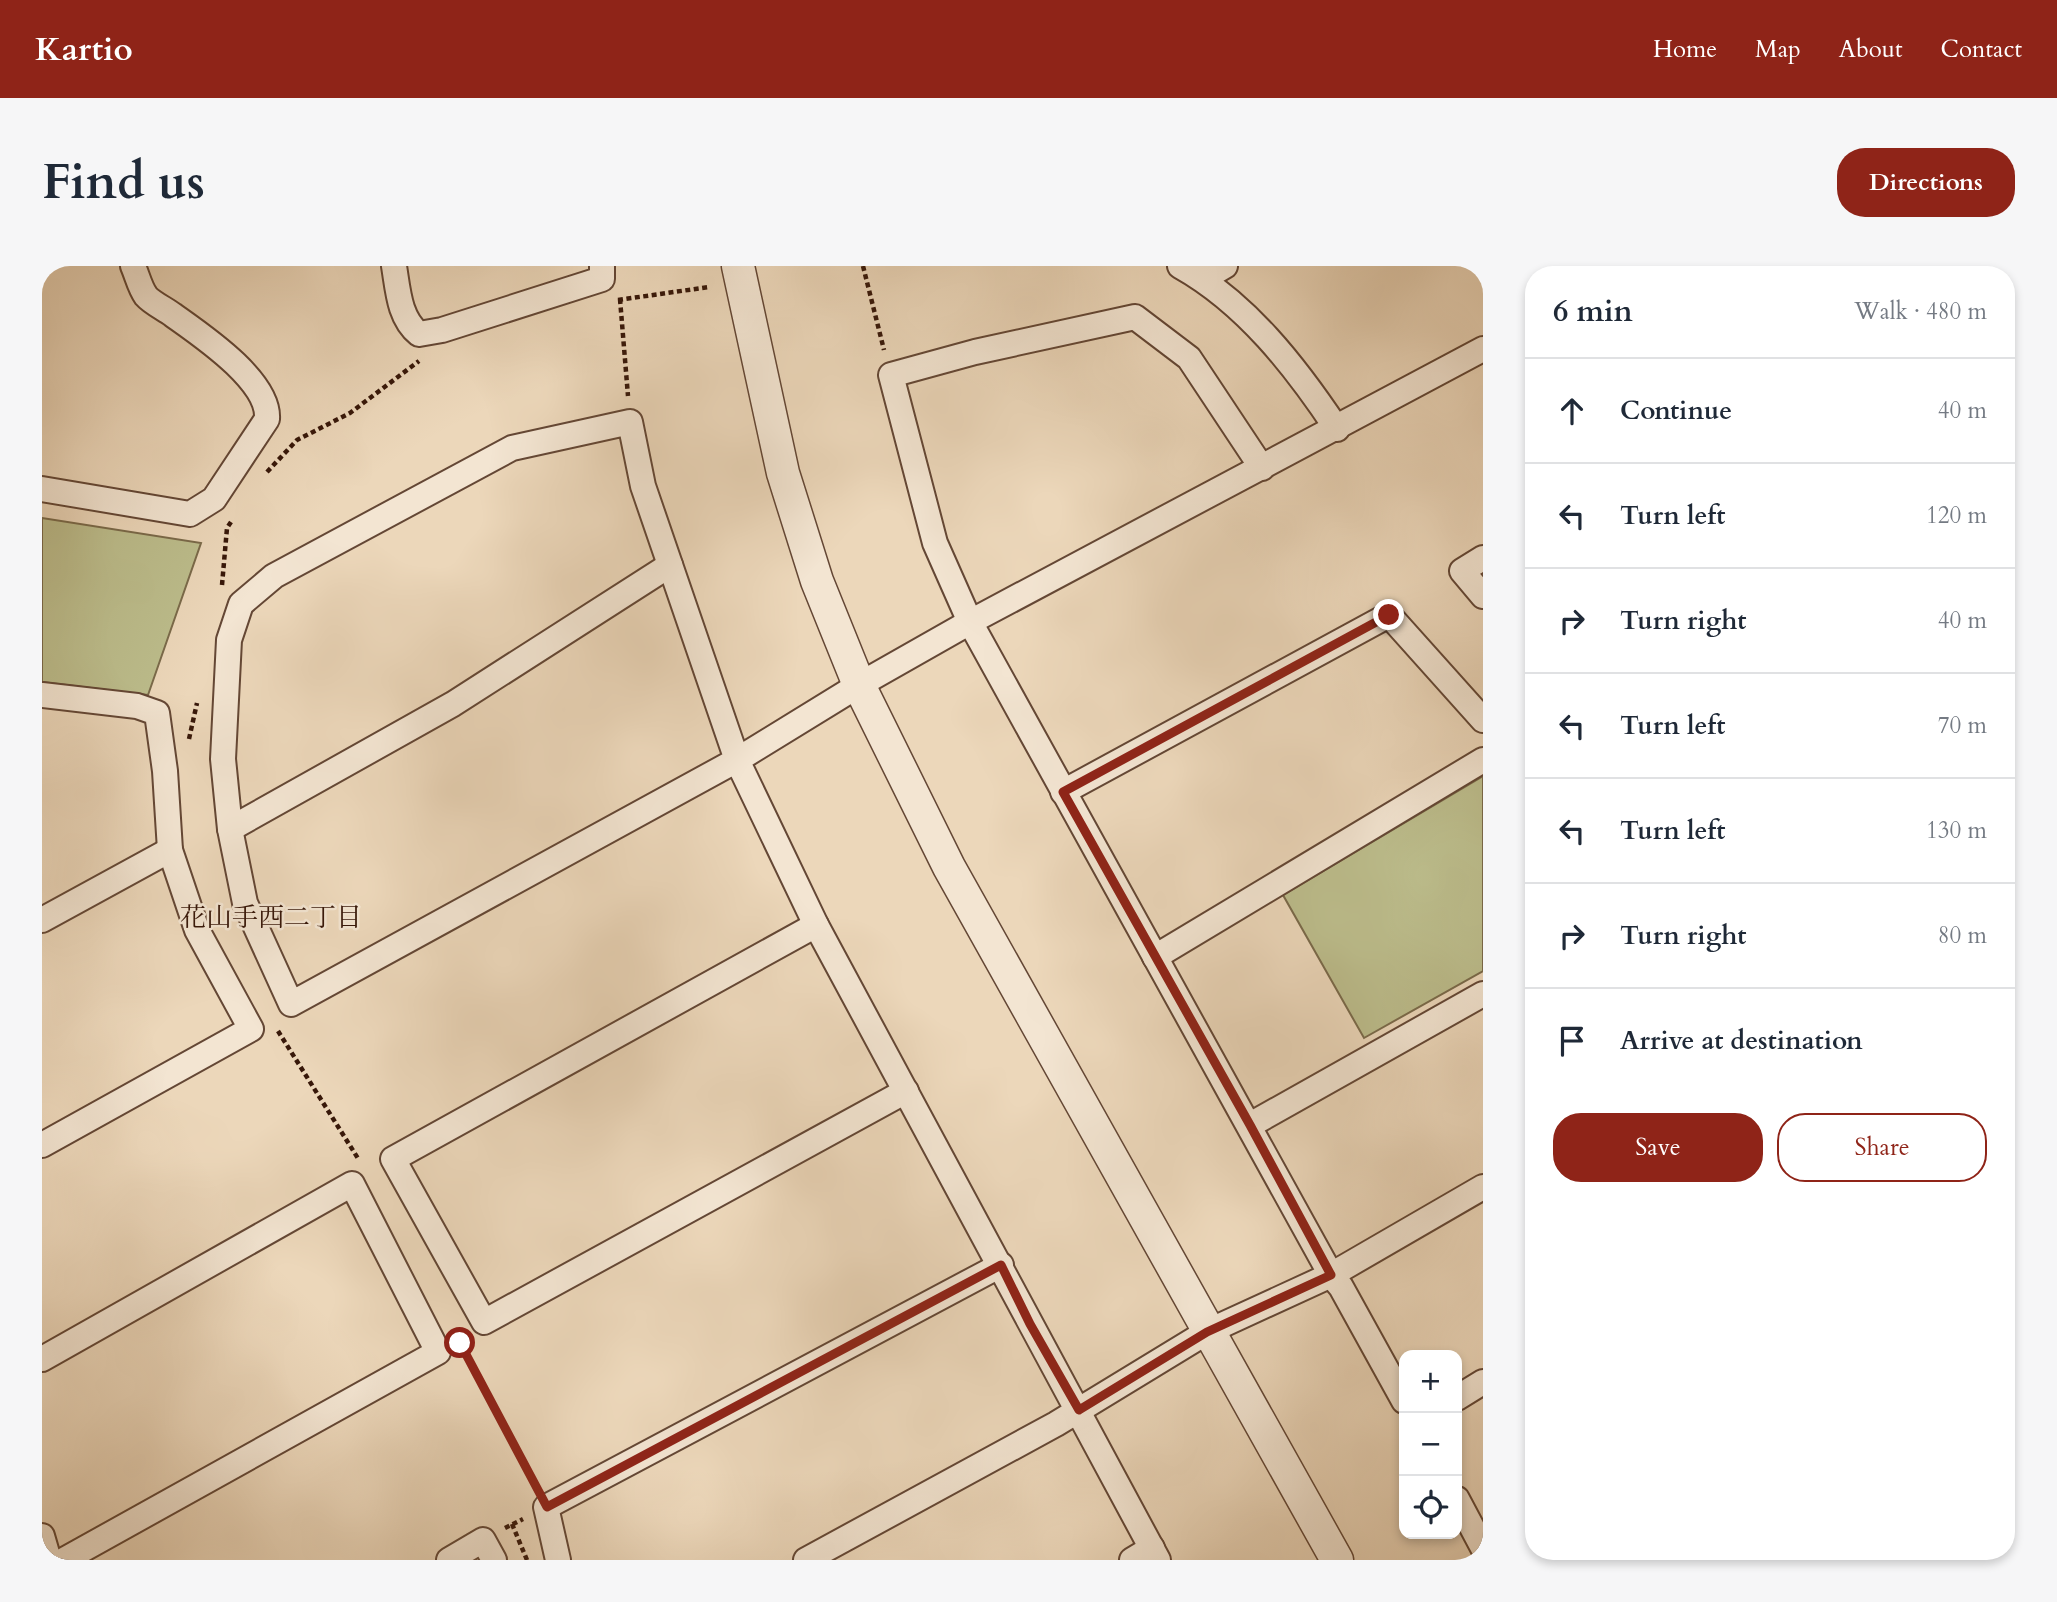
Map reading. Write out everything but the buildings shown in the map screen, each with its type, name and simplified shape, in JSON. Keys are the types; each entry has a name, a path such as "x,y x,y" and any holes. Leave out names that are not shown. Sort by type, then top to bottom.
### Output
{"street":[{"path":"42,489 190,514 214,499 267,419 265,401 248,376 197,332 146,296 133,266"},
{"path":"394,266 404,314 411,327 419,334 442,330 602,279 602,266"},
{"path":"738,266 783,473 817,581 859,685 949,867 1336,1560"},
{"path":"1180,266 1203,279 1257,326 1314,394 1337,429"},
{"path":"1203,279 1225,266"},
{"path":"1262,468 1189,358 1135,317 975,352 891,375 935,543 970,622 1331,1275 1341,1287 1399,1392"},
{"path":"1147,1556 1079,1410 816,925 737,760 643,486 630,422 512,448 274,576 241,604 229,640 223,759 230,829 245,903 291,1004 737,760 859,685 970,622 1483,349"},
{"path":"1483,558 1462,571 1483,596"},
{"path":"230,829 453,705 670,565"},
{"path":"1063,792 1389,615 1483,720"},
{"path":"42,695 137,706 157,713 165,771 170,850 197,930 251,1029 42,1145"},
{"path":"1156,957 1483,760"},
{"path":"42,920 170,850"},
{"path":"816,925 393,1159 484,1322 906,1091"},
{"path":"1250,1125 1483,994"},
{"path":"42,1359 352,1184 438,1352 64,1560"},
{"path":"806,1560 1079,1410 1207,1332 1331,1275 1483,1187"},
{"path":"558,1560 547,1507 1001,1265"},
{"path":"1462,1395 1483,1382"},
{"path":"1462,1508 1483,1548"},
{"path":"42,1536 49,1560"},
{"path":"449,1560 488,1550"}],"path":[{"path":"863,266 891,375"},
{"path":"611,302 709,287"},
{"path":"620,299 630,422"},
{"path":"265,474 297,440 350,413 422,359"},
{"path":"221,589 227,528 233,519"},
{"path":"188,744 199,692"},
{"path":"275,1025 360,1161"},
{"path":"460,1343 547,1507 512,1524 488,1550"},
{"path":"512,1524 527,1560"}],"green space":[{"path":"42,518 201,543 148,695 42,682"},
{"path":"1483,776 1483,971 1364,1038 1283,895"}],"district":[{"name":"花山手西二丁目","path":"271,917"}],"route":[{"path":"460,1343 547,1507 1001,1265 1030,1324 1079,1410 1207,1332 1331,1275 1063,792 1389,615"}]}
